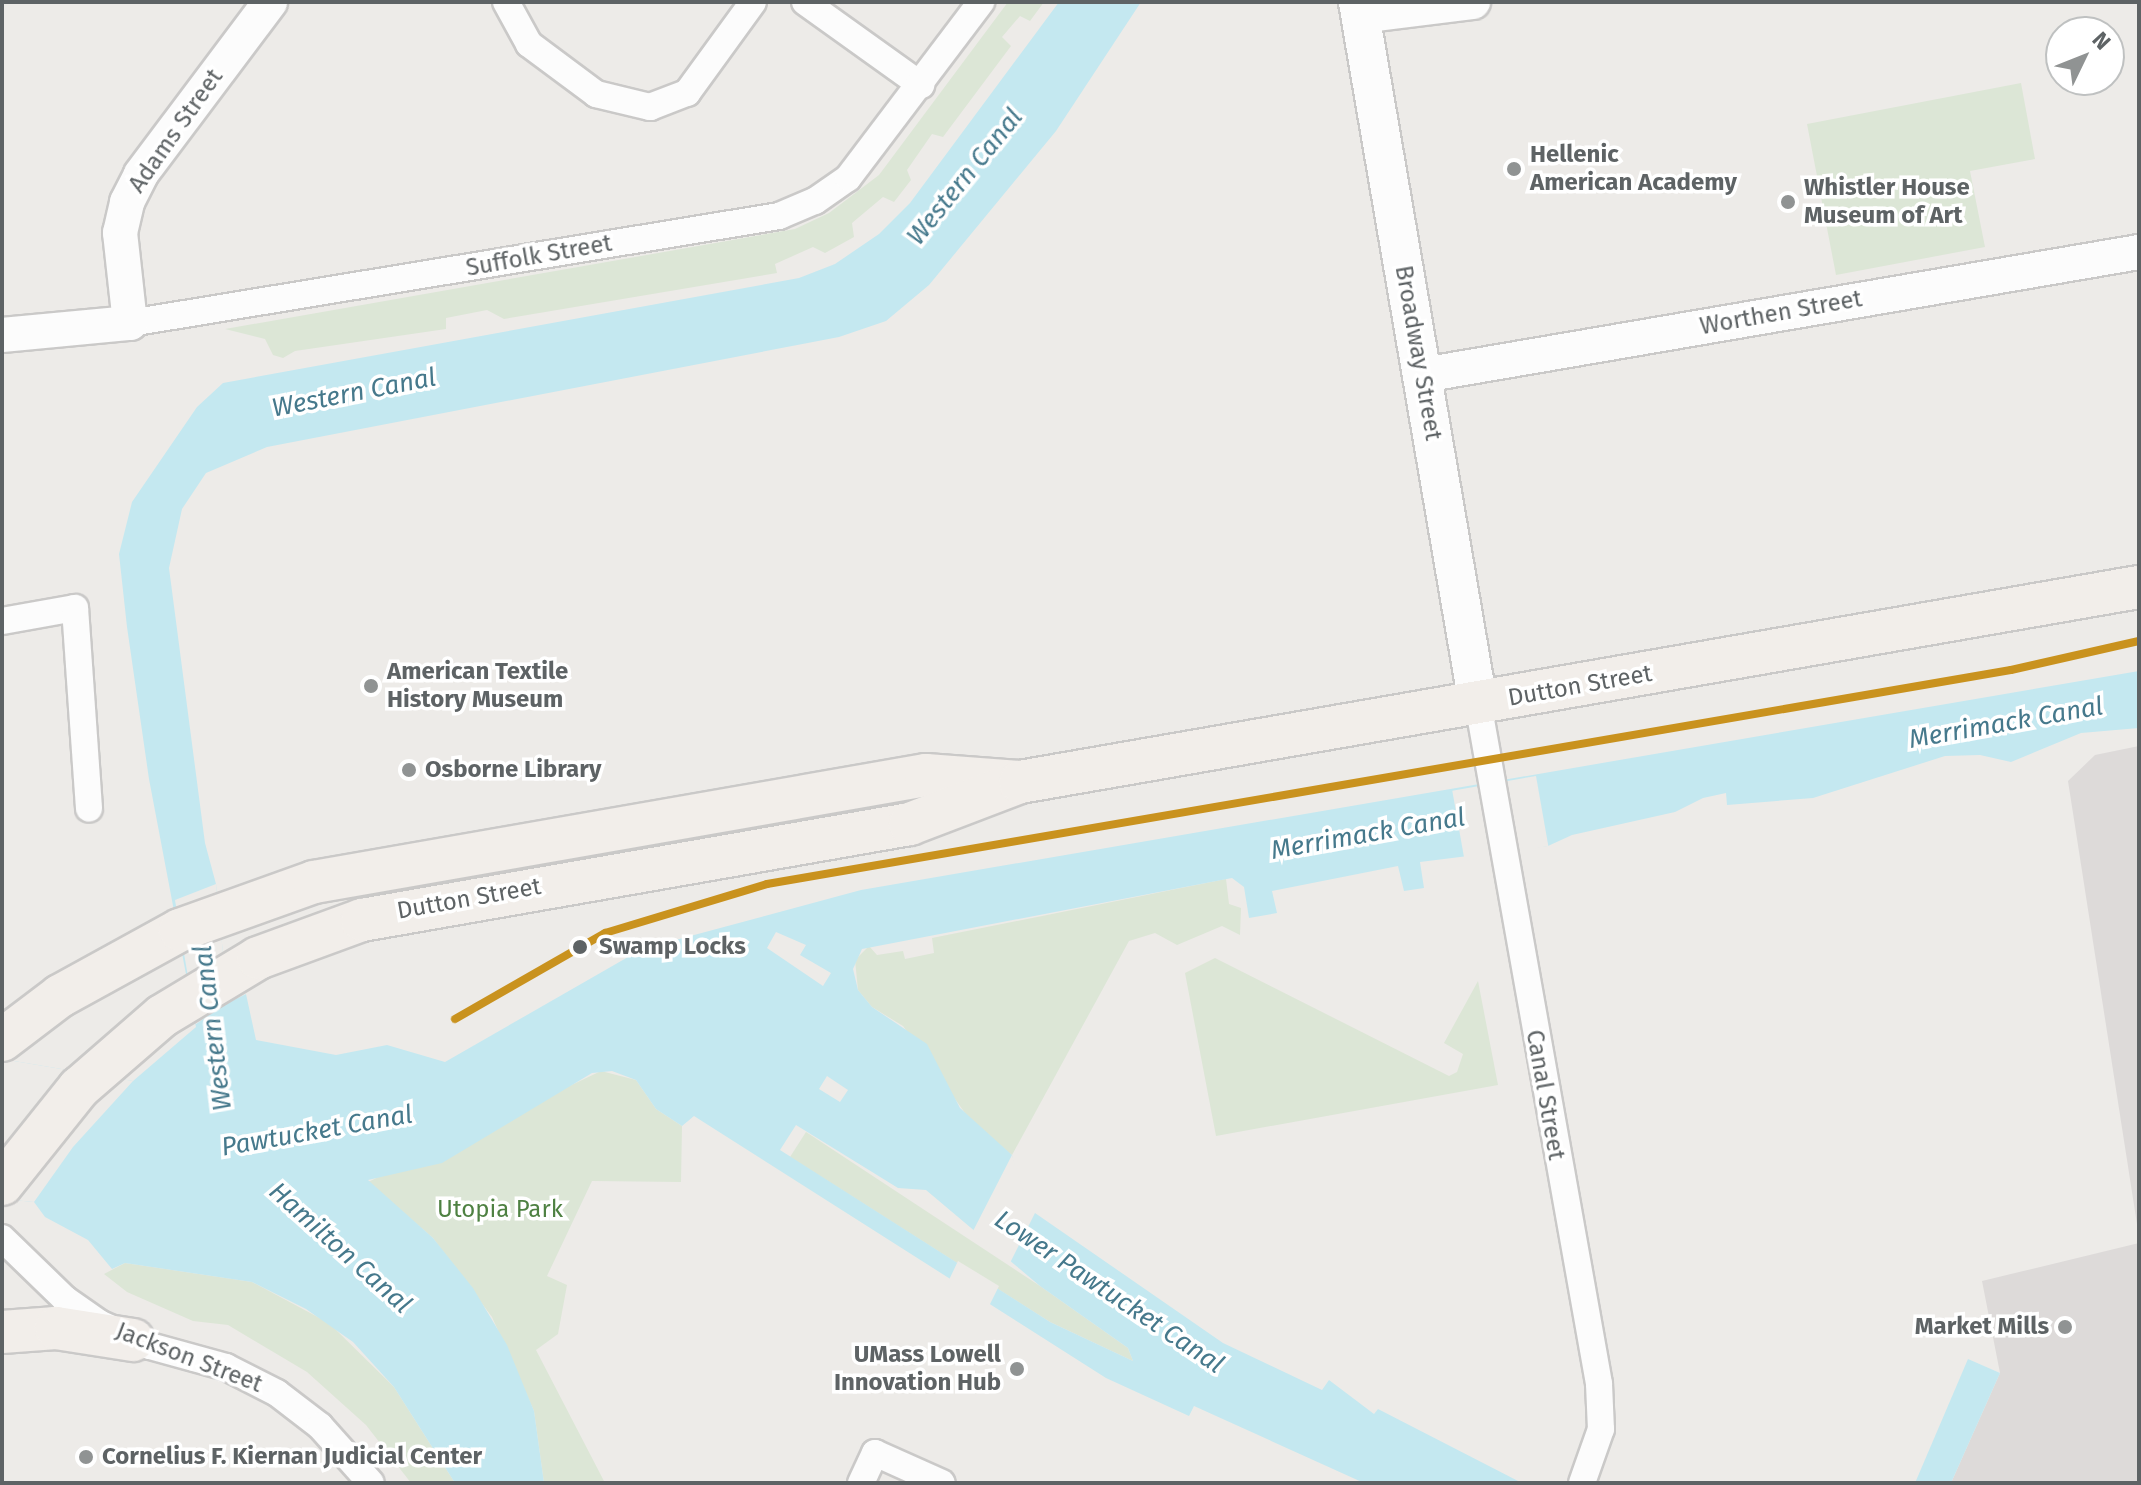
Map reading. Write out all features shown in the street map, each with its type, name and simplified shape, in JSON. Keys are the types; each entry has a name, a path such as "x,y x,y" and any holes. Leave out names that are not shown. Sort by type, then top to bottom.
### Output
{"main road":[{"name":"Broadway Street","path":"1359,9 1478,703"},
{"name":"Dutton Street","path":"2,1184 42,1130 93,1075 208,986 276,950 384,914 910,824 1020,782 2139,587"},
{"name":"Dutton Street","path":"2,1040 60,996 180,930 297,886 373,869 926,775 1020,782"},
{"path":"2,1332 56,1328 133,1340"}],"street":[{"name":"Adams Street","path":"130,323 120,233 127,202 141,174 270,2"},
{"path":"506,2 518,31 529,44 587,87 650,107 687,93 753,2"},
{"path":"805,2 921,85"},
{"name":"Suffolk Street","path":"2,335 130,323 779,216 815,201 848,178 981,2"},
{"path":"1359,9 1473,2"},
{"name":"Worthen Street","path":"1423,375 2139,252"},
{"path":"2,621 75,608 89,809"},
{"name":"Canal Street","path":"1478,703 1599,1384 1601,1429 1584,1477"},
{"name":"Jackson Street","path":"2,1238 65,1299 133,1340 226,1367 260,1383 320,1426 371,1483"},
{"path":"861,1483 875,1453 942,1483"}],"shaded area":[{"path":"2139,746 2139,1237 2068,781 2095,755"},
{"name":"Market Mills","path":"2139,1243 2139,1483 1951,1483 2000,1373 1982,1281"}],"green space":[{"path":"1008,2 1044,2 1030,21 1020,16 1002,37 1011,46 943,137 932,134 907,170 911,180 894,202 883,197 852,223 854,237 825,253 813,247 775,264 777,273 504,319 487,310 446,318 446,329 295,351 283,358 273,355 265,339 225,329 795,229 829,213 879,175"},
{"path":"2021,83 2035,159 1970,171 1985,247 1836,275 1807,124"},
{"path":"1226,879 1229,904 1241,908 1240,935 1222,926 1177,945 1155,933 1129,941 1012,1155 970,1120 903,1026 872,1007 858,990 855,960 869,946 877,955 903,951 905,959 934,953 932,938"},
{"path":"1215,958 1449,1076 1457,1072 1463,1054 1444,1043 1478,981 1498,1085 1216,1136 1185,973"},
{"name":"Utopia Park","path":"601,1071 636,1080 656,1109 682,1126 681,1182 592,1181 547,1276 567,1285 558,1334 536,1350 605,1483 544,1483 534,1411 492,1317 433,1238 368,1182"},
{"path":"806,1132 1040,1286 1128,1348 1133,1361 1050,1322 790,1157"},
{"path":"125,1263 252,1282 329,1323 394,1387 455,1483 411,1483 366,1425 307,1372 228,1325 193,1321 127,1292 104,1274"}],"water":[{"path":"1059,2 1141,2 1056,131 929,285 886,321 839,337 267,447 206,473 182,509 169,568 205,843 216,884 228,1003 246,994 256,1040 336,1055 387,1045 445,1062 642,949 861,890 2139,671 2139,728 2081,733 2011,762 1980,755 1945,756 1813,798 1727,805 1726,793 1703,798 1675,812 1572,835 1548,846 1420,862 1424,888 1404,891 1398,866 1272,891 1277,913 1249,918 1244,887 1232,878 862,949 853,969 858,990 872,1007 927,1044 960,1108 1012,1155 1020,1193 1035,1213 1223,1343 1322,1390 1329,1380 1374,1414 1378,1409 1522,1483 1364,1483 1194,1406 1189,1416 1106,1378 694,1116 682,1126 656,1109 636,1080 612,1071 592,1073 442,1163 368,1180 433,1238 473,1288 507,1345 534,1411 544,1483 455,1483 394,1387 353,1342 306,1309 252,1282 125,1263 112,1269 88,1240 45,1217 34,1202 2,1199 2,1059 133,1081 196,1027 149,779 119,554 132,502 197,407 223,383 799,278 835,264 879,234 910,203","holes":["827,1076 848,1090 840,1102 819,1089","796,1125 898,1188 926,1190 1040,1286 1128,1348 1133,1361 1050,1322 780,1150"]},
{"path":"1968,1359 2000,1373 1951,1483 1915,1483"}],"pier":[{"path":"1536,776 1548,846 1465,861 1452,791"},
{"path":"216,884 228,1002 196,1024 175,900"},
{"path":"776,932 806,945 800,955 831,973 823,986 767,948"},
{"path":"2,1059 133,1081 73,1147 34,1202 2,1199"},
{"path":"1012,1155 1023,1191 1037,1209 1009,1265 972,1233"},
{"path":"958,1261 999,1286 988,1308 948,1282"}],"transit line":[{"path":"455,1019 605,933 767,884 2011,670 2139,641"}],"place":[{"name":"Hellenic American Academy","path":"1514,169"},
{"name":"Whistler House Museum of Art","path":"1788,202"},
{"name":"American Textile History Museum","path":"371,686"},
{"name":"Osborne Library","path":"409,770"},
{"name":"Swamp Locks","path":"580,947"},
{"name":"Market Mills","path":"2065,1327"},
{"name":"UMass Lowell Innovation Hub","path":"1017,1369"},
{"name":"Cornelius F. Kiernan Judicial Center","path":"86,1457"}],"water label":[{"name":"Western Canal","path":"965,177"},
{"name":"Western Canal","path":"354,393"},
{"name":"Merrimack Canal","path":"2006,723"},
{"name":"Merrimack Canal","path":"1368,834"},
{"name":"Western Canal","path":"213,1028"},
{"name":"Pawtucket Canal","path":"317,1131"},
{"name":"Hamilton Canal","path":"340,1248"},
{"name":"Lower Pawtucket Canal","path":"1109,1292"}]}
